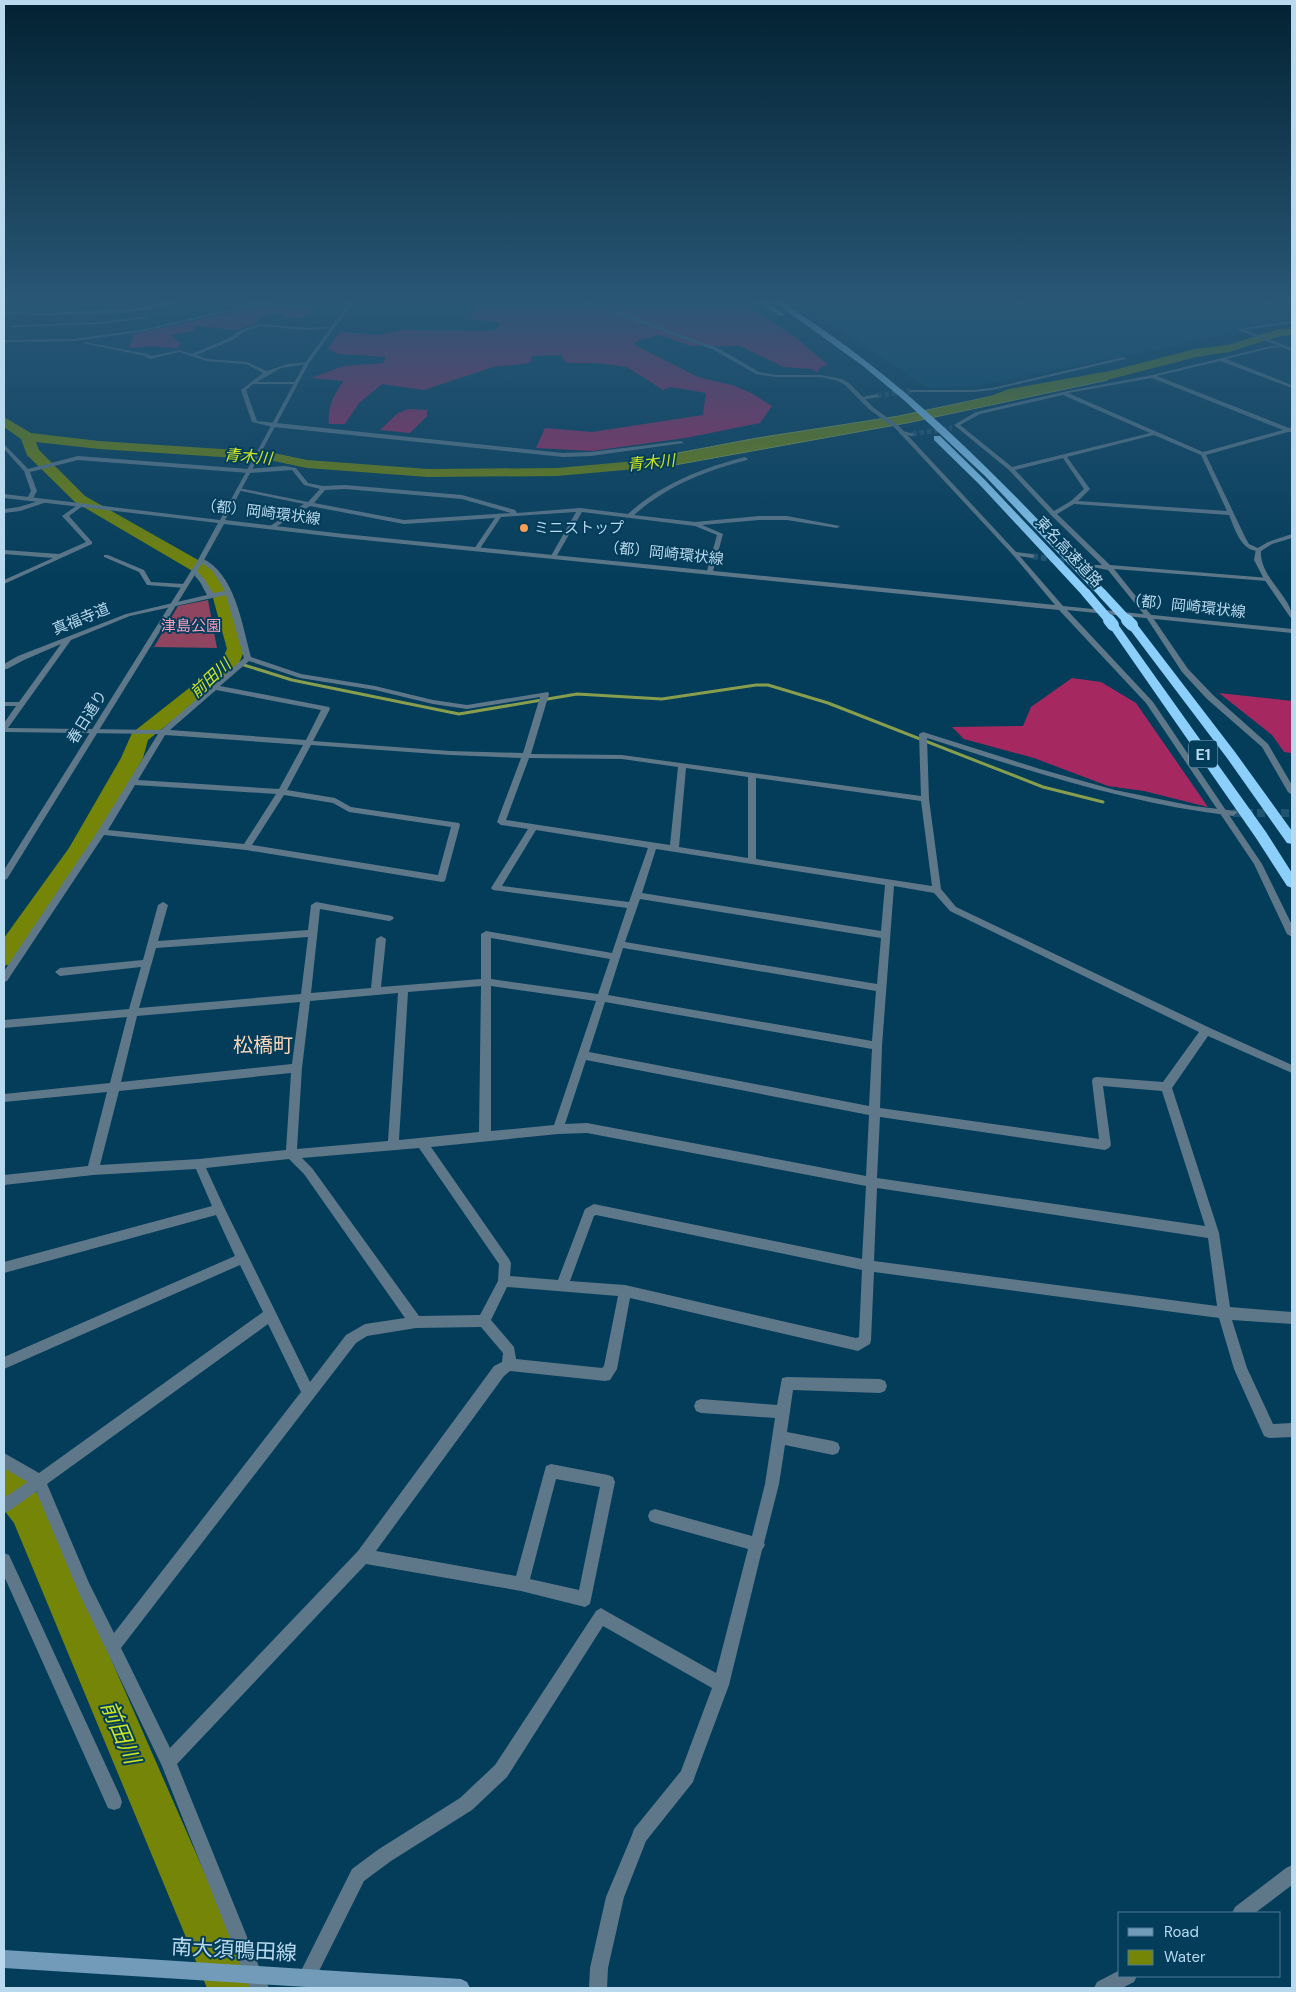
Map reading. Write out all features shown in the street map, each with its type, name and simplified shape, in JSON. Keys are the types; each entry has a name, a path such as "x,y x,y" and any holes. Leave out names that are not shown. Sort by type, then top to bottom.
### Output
{"highway":[{"name":"東名高速道路","path":"889,394 922,423 982,482 1086,593 1113,625 1261,835 1292,883"},
{"name":"東名高速道路","path":"901,394 997,481 1132,625 1231,755 1292,840"}],"main road":[{"name":"南大須鴨田線","path":"4,1959 176,1970 257,1981 461,1988"}],"street":[{"path":"244,394 255,422 273,425 563,455 591,454 681,443"},
{"path":"248,658 230,592 216,570 200,560 239,490 260,446 290,394"},
{"path":"857,394 872,409 897,427 1149,702 1258,864 1292,934"},
{"path":"1059,394 978,413 954,426 1011,469 1053,514 1110,569 1150,616 1185,670 1210,698 1265,746 1292,792"},
{"path":"1065,394 1203,454 1291,430"},
{"path":"1198,394 1291,430"},
{"path":"861,398 877,396"},
{"path":"902,433 912,434"},
{"path":"1011,469 1155,433"},
{"path":"4,446 27,471 34,491 30,499"},
{"path":"1203,454 1230,513 1248,545 1258,550"},
{"path":"1053,514 1073,502 1087,489 1065,456"},
{"path":"27,471 78,458 249,470 285,468 294,469 306,484 323,488 345,487 462,497 513,511 514,514"},
{"path":"630,515 647,499 682,479 745,459"},
{"path":"272,527 309,503 322,493 323,488"},
{"path":"239,490 404,522 580,510 695,524 759,518 787,518 837,526"},
{"name":"（都）岡崎環状線","path":"4,496 477,549 1292,631"},
{"path":"4,511 20,509 45,501"},
{"path":"1073,502 1230,513"},
{"path":"4,582 90,543 65,516 82,505"},
{"path":"554,556 580,510"},
{"path":"477,549 499,516"},
{"path":"695,524 720,534 710,571"},
{"path":"1258,550 1270,543 1292,536"},
{"path":"1258,550 1257,560 1266,579 1292,616"},
{"path":"4,552 59,556"},
{"path":"1015,554 1032,556"},
{"path":"106,556 142,571 150,584 184,586"},
{"name":"春日通り","path":"4,877 200,560"},
{"path":"1094,566 1110,569 1266,579"},
{"path":"194,570 203,581 211,596"},
{"path":"4,577 13,578"},
{"name":"真福寺道","path":"4,667 21,658 128,615 230,592"},
{"path":"4,729 68,639"},
{"path":"4,978 102,832 163,732 248,658"},
{"path":"248,658 300,676 375,688 433,702 467,707 545,694 526,756 501,822 936,890"},
{"path":"214,688 326,709 282,792 246,847"},
{"path":"4,704 22,704"},
{"path":"4,729 163,732 308,744 526,756 622,757 925,799"},
{"path":"1233,813 1196,810 1075,783 923,734 925,799 936,890 953,909 1206,1031 1292,1069"},
{"path":"674,849 682,766"},
{"path":"752,776 752,861"},
{"path":"102,832 246,847 442,879 456,825 349,809 335,801 282,792 134,782"},
{"path":"534,827 496,888 633,906"},
{"path":"558,1129 653,845"},
{"path":"504,1281 625,1290 858,1345 865,1340 876,1112 877,1046 890,882"},
{"path":"637,895 886,935"},
{"path":"93,1170 133,1012 163,905"},
{"path":"389,918 316,905 297,1068 291,1154 308,1171 416,1322"},
{"path":"151,945 313,933"},
{"path":"485,1136 486,934 616,957"},
{"path":"376,991 381,939"},
{"path":"620,944 882,988"},
{"path":"60,972 146,963"},
{"path":"4,1024 485,982 603,998 877,1046"},
{"path":"393,1145 403,989"},
{"path":"1166,1087 1206,1031"},
{"path":"583,1055 876,1112 1105,1145 1097,1081 1166,1087"},
{"path":"4,1098 297,1068"},
{"path":"1166,1087 1213,1233 1224,1313 1241,1368 1269,1431 1292,1430"},
{"path":"4,1180 93,1170 199,1164 558,1129 587,1128 872,1182 1213,1233"},
{"path":"422,1143 505,1263 504,1281 484,1322"},
{"path":"199,1164 308,1394"},
{"path":"4,1268 219,1209"},
{"path":"562,1286 589,1213 594,1209 868,1266 1224,1313 1292,1318"},
{"path":"4,1363 242,1258"},
{"path":"168,1762 363,1556 499,1371 509,1364 605,1375 610,1369 625,1290"},
{"path":"4,1506 271,1314"},
{"path":"114,1645 351,1340 365,1330 416,1322 484,1322 509,1351 509,1364"},
{"path":"598,1988 599,1968 615,1897 640,1835 686,1776 721,1685 772,1484 787,1383 880,1386"},
{"path":"701,1406 783,1412"},
{"path":"779,1437 833,1448"},
{"path":"4,1460 39,1481 84,1588 114,1645 168,1762 257,1981"},
{"path":"363,1556 521,1584 585,1600 608,1482 551,1470 521,1584"},
{"path":"655,1516 758,1545"},
{"path":"4,1560 114,1802"},
{"path":"304,1983 358,1875 384,1855 466,1804 502,1771 601,1616 721,1685"},
{"path":"1242,1912 1292,1874"},
{"path":"1103,1988 1126,1977"}],"green space":[{"name":"津島公園","path":"208,600 217,648 154,647 178,606"}],"shaded area":[{"path":"336,394 370,394 359,403 345,424 329,424 329,412"},
{"path":"706,394 753,394 772,406 760,423 685,438 592,451 536,448 545,428 592,432 703,415"},
{"path":"409,409 427,410 427,416 410,433 380,430 398,413"},
{"path":"1072,678 1101,682 1136,703 1208,807 1144,791 1108,786 1034,758 964,739 952,727 1023,726 1031,707"},
{"path":"1219,693 1292,701 1292,753 1284,752 1272,735"}],"water":[{"path":"1003,394 1043,394 907,423 669,466 662,456 757,438 899,416"}],"waterway":[{"name":"青木川","path":"970,405 989,401 1007,394"},
{"name":"青木川","path":"4,421 27,437"},
{"name":"前田川","path":"4,957 78,851 132,758 139,737 219,674 231,661 236,649 222,598 208,573 80,499 32,452 27,437"},
{"name":"青木川","path":"27,437 99,445 269,456 307,464 428,473 557,472 647,464 701,456"},
{"path":"231,661 292,680 459,714 577,694 662,699 756,685 768,685 828,703 1043,787 1103,802"},
{"name":"前田川","path":"4,1480 27,1510 231,1988"}],"tunnel":[{"path":"877,396 891,394"},
{"path":"912,434 952,428"},
{"path":"1032,556 1094,566"},
{"path":"1233,813 1291,813"}],"place":[{"name":"ミニストップ","path":"524,528"}],"district":[{"name":"松橋町","path":"263,1045"}]}
